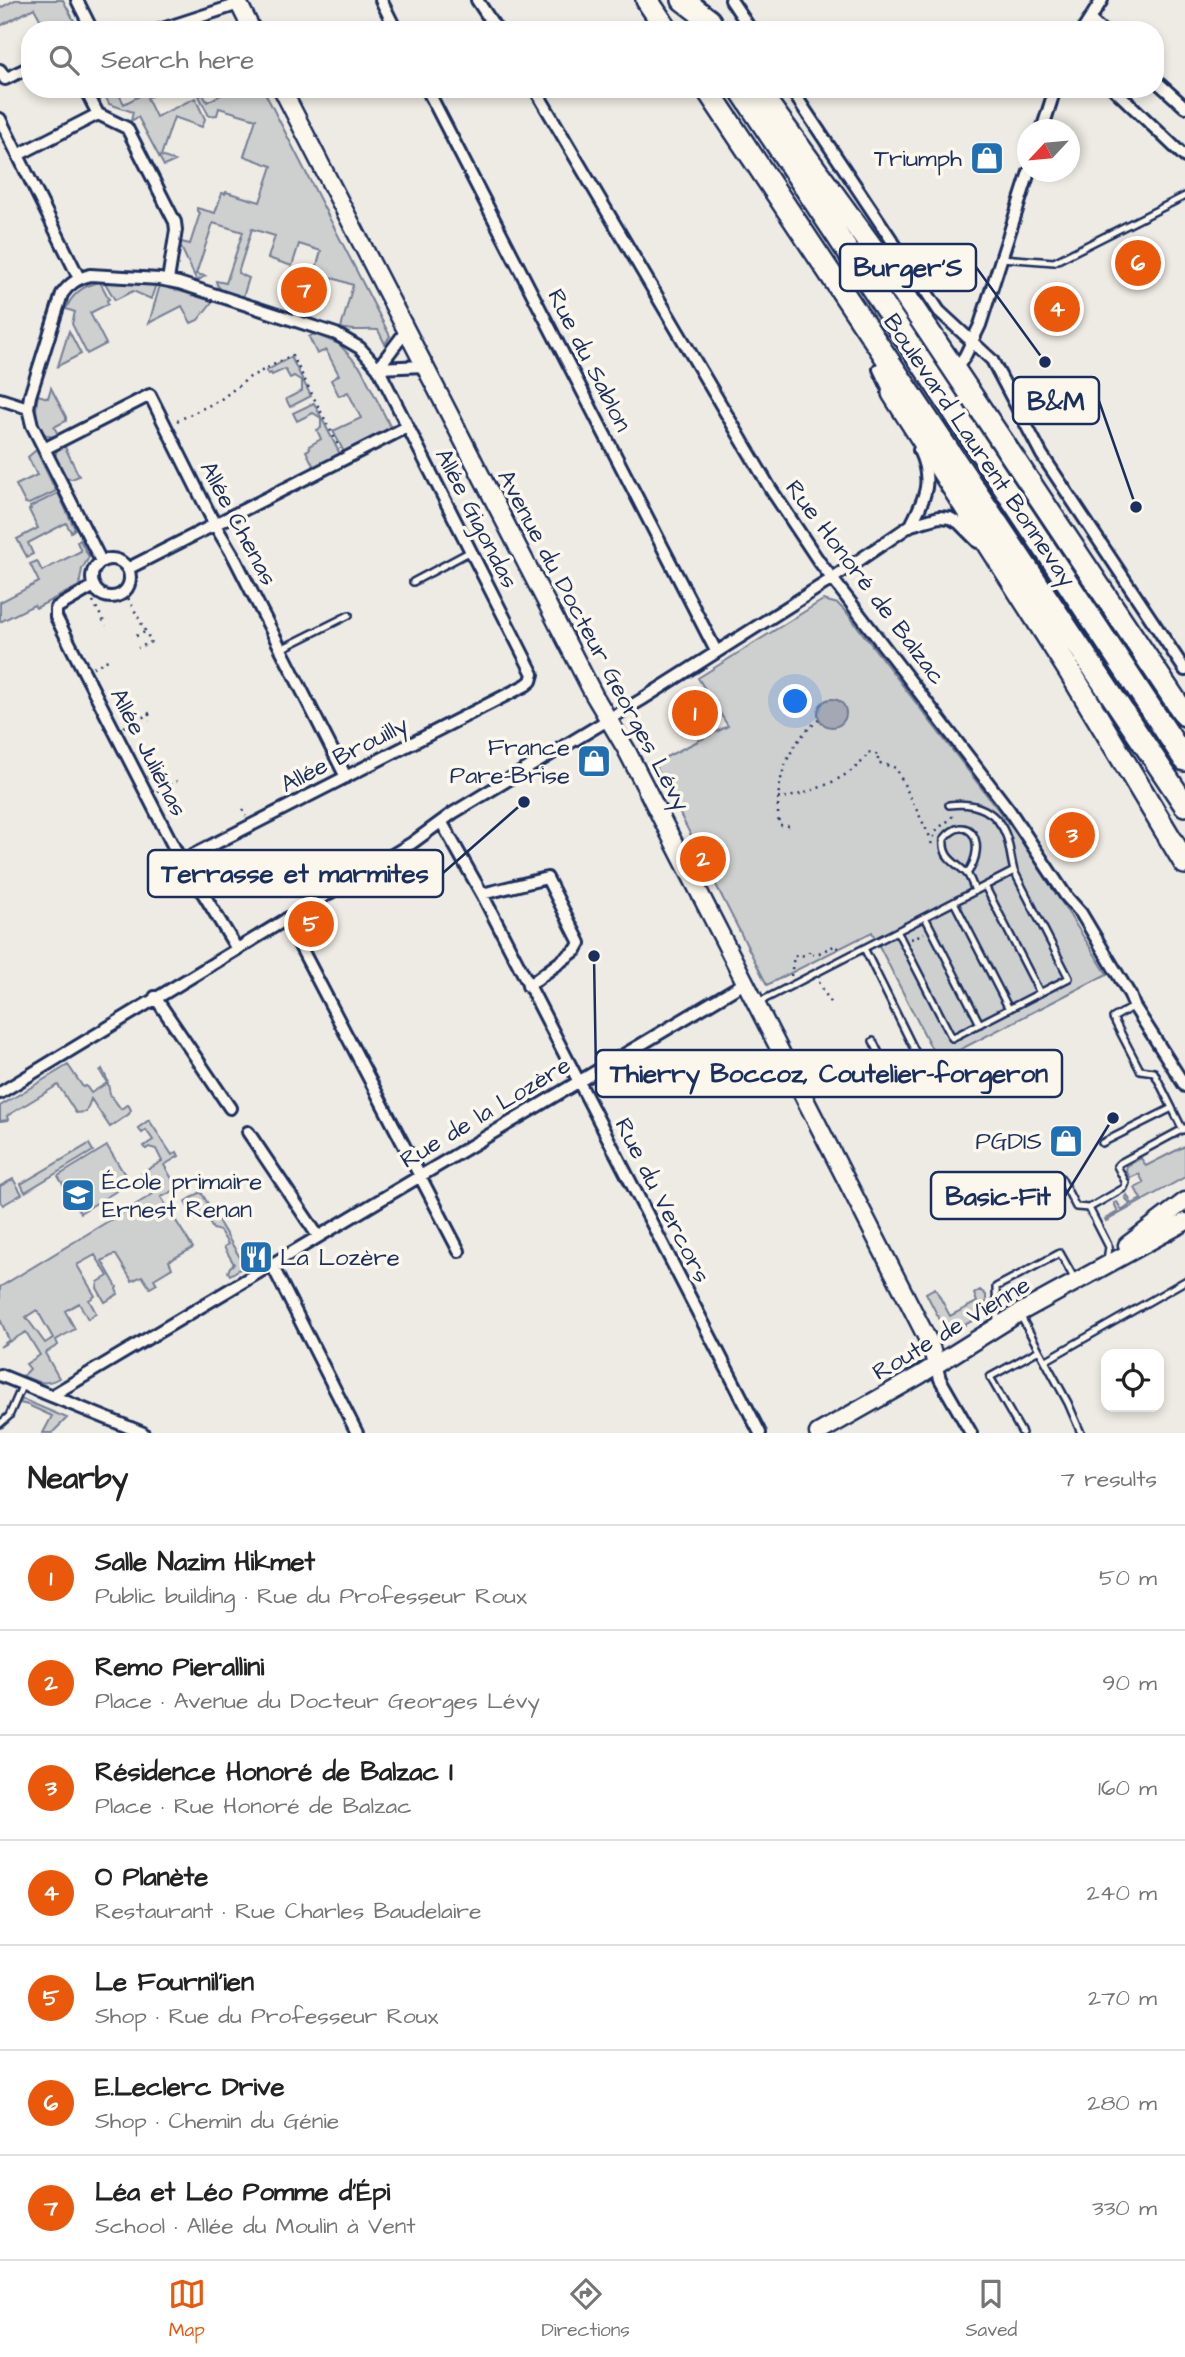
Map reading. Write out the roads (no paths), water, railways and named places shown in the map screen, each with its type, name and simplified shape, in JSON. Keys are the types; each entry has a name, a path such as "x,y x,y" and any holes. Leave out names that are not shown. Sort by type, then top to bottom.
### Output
{"highway":[{"path":"647,0 661,21"},
{"path":"681,0 694,21"},
{"path":"681,0 710,21"},
{"name":"Boulevard Laurent Bonnevay","path":"713,98 1185,805"},
{"name":"Boulevard Laurent Bonnevay","path":"746,98 1185,760"},
{"path":"764,98 881,260 1185,715"},
{"path":"841,288 866,348 878,369 1041,626 1185,863"}],"street":[{"path":"77,0 88,21"},
{"path":"381,0 392,21"},
{"path":"477,0 491,21"},
{"path":"731,0 745,21"},
{"path":"1089,21 1102,0"},
{"path":"184,21 238,2 248,21"},
{"path":"2,77 21,70"},
{"path":"1164,88 1185,107"},
{"path":"90,98 98,114 127,128 175,222 168,280"},
{"name":"Avenue du Docteur Georges Lévy","path":"287,98 594,695 626,749 757,1003 876,1235 930,1344 936,1364"},
{"name":"Rue du Sablon","path":"432,98 716,651"},
{"name":"Rue Honoré de Balzac","path":"540,98 770,488 832,578 1015,819 1066,896 1081,913 1185,1086"},
{"path":"797,98 939,311 992,360 1042,455 1185,670"},
{"path":"1045,119 1052,98"},
{"path":"1123,98 1185,157"},
{"path":"18,155 98,114"},
{"path":"0,119 79,278 69,284 62,294 28,408 32,425 101,561"},
{"path":"955,370 972,343 1026,182"},
{"name":"Allée Gigondas","path":"79,278 103,275 168,280 337,334 360,348 378,368 531,667 533,674 526,685"},
{"path":"378,368 406,331"},
{"path":"378,368 424,366"},
{"path":"878,369 925,463 925,497 911,525"},
{"name":"Allée Chenas","path":"44,449 150,395 164,427 346,777"},
{"path":"0,399 28,408"},
{"path":"129,568 407,426"},
{"path":"0,1093 442,823 453,813 608,719 911,525 939,517 950,518 959,523 982,546 1041,626"},
{"path":"107,558 120,560 129,568 131,581 125,592 111,597 91,588 93,572 101,561 107,558"},
{"name":"Allée Juliénas","path":"91,588 60,605 54,612 181,862 237,949"},
{"name":"Allée Brouilly","path":"181,862 526,685"},
{"name":"Rue du Vercors","path":"442,823 482,894 760,1433"},
{"path":"482,894 547,878 580,943 576,950 528,986"},
{"path":"286,919 459,1251"},
{"name":"Rue de la Lozère","path":"51,1396 746,982"},
{"path":"155,997 230,1108"},
{"path":"248,1132 318,1236"},
{"name":"Route de Vienne","path":"1107,1263 1185,1201"},
{"name":"Route de Vienne","path":"818,1433 1019,1313 1185,1222"},
{"path":"272,1265 357,1433"},
{"path":"936,1364 940,1380 971,1433"},
{"path":"0,1375 143,1433"}],"lane":[{"path":"1001,258 1054,262 1185,196"},
{"path":"413,582 471,551"},
{"path":"281,649 349,615"},
{"path":"897,931 951,1038 1069,978 1014,871 1007,836 995,817 979,806 961,803 949,805"},
{"path":"967,874 976,858 977,840 973,833 967,830 954,831 944,839 945,853 967,874 975,891"},
{"path":"757,1003 1014,871"},
{"path":"985,886 1040,993"},
{"path":"954,902 1009,1009"},
{"path":"925,917 980,1024"},
{"path":"864,948 916,1053 887,1069 873,1041"},
{"path":"790,986 791,976"},
{"path":"1061,1178 1076,1206 1089,1208 1124,1188 1126,1183 1117,1166 1120,1163 1184,1129 1154,1072 1140,1070 1113,1018 1135,1006"},
{"path":"1102,1143 1172,1108"},
{"path":"1089,1208 1109,1247 1107,1263"},
{"path":"997,1326 996,1287 1060,1252 1076,1281"},
{"path":"1045,1361 1185,1280"},
{"path":"1019,1313 1068,1403 1081,1433"},
{"path":"1022,1433 990,1377 1038,1350"},
{"path":"0,1424 9,1416 23,1384"}],"place":[{"name":"Triumph","path":"987,158"},
{"name":"E.Leclerc Drive","path":"1138,263"},
{"name":"Léa et Léo Pomme d'Épi","path":"304,290"},
{"name":"O Planète","path":"1057,309"},
{"name":"Burger'S","path":"1045,362"},
{"name":"B&M","path":"1136,507"},
{"name":"Salle Nazim Hikmet","path":"695,713"},
{"name":"France Pare-Brise","path":"594,761"},
{"name":"Terrasse et marmites","path":"524,802"},
{"name":"Résidence Honoré de Balzac I","path":"1072,835"},
{"name":"Remo Pierallini","path":"703,859"},
{"name":"Le Fournil'ien","path":"311,924"},
{"name":"Thierry Boccoz, Coutelier-forgeron","path":"594,956"},
{"name":"Basic-Fit","path":"1113,1118"},
{"name":"PGDIS","path":"1066,1141"},
{"name":"École primaire Ernest Renan","path":"78,1195"},
{"name":"La Lozère","path":"256,1257"}]}
